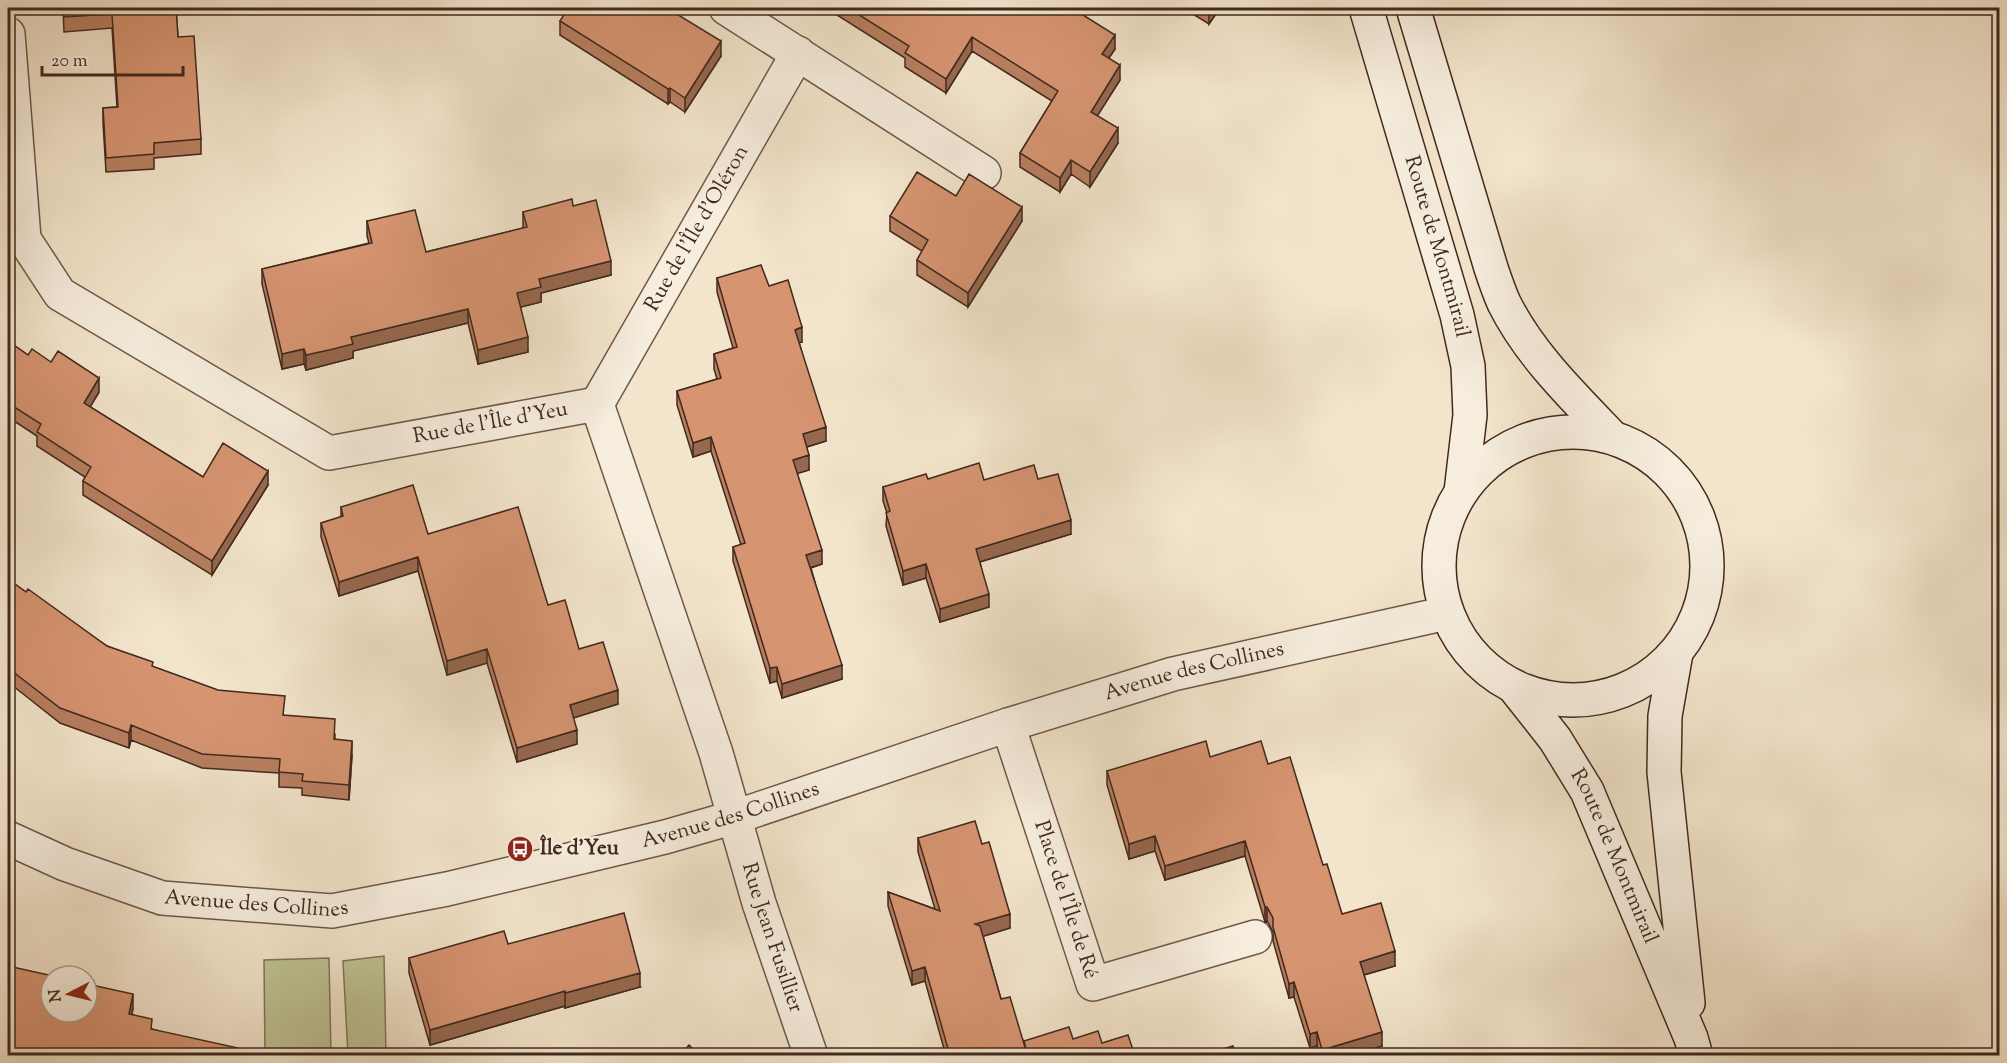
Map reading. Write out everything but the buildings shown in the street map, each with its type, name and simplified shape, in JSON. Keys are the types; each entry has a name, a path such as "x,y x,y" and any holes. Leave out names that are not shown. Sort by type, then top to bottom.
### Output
{"street":[{"path":"726,8 984,172"},
{"name":"Route de Montmirail","path":"1366,8 1457,315 1468,366 1470,416 1461,492"},
{"path":"1413,8 1491,268 1504,303 1530,345 1563,385 1612,437"},
{"name":"Rue de l'Île d'Yeu","path":"8,34 24,239 60,294 328,453 597,404 712,742 735,817"},
{"name":"Rue de l'Île d'Oléron","path":"597,404 798,53"},
{"path":"1569,431 1612,437 1652,456 1684,488 1703,528 1708,572 1699,615 1676,653 1643,682 1601,698 1557,700 1514,687 1486,668 1463,643 1447,613 1439,572 1443,530 1461,492 1490,461 1526,440 1569,431"},
{"name":"Avenue des Collines","path":"8,838 65,864 162,898 332,911 447,889 665,837 735,817 1008,725 1173,674 1447,613"},
{"name":"Route de Montmirail","path":"1676,653 1665,716 1664,772 1694,1047"},
{"name":"Route de Montmirail","path":"1514,687 1555,739 1587,792 1694,1047"},
{"name":"Place de l'Île de Ré","path":"1008,725 1093,984 1255,937"},
{"name":"Rue Jean Fusillier","path":"735,817 759,903 811,1056"}],"green space":[{"path":"384,956 386,1055 348,1055 343,961"},
{"path":"329,958 331,1055 265,1055 264,960"}],"place":[{"name":"Île d'Yeu","path":"520,849"}]}
